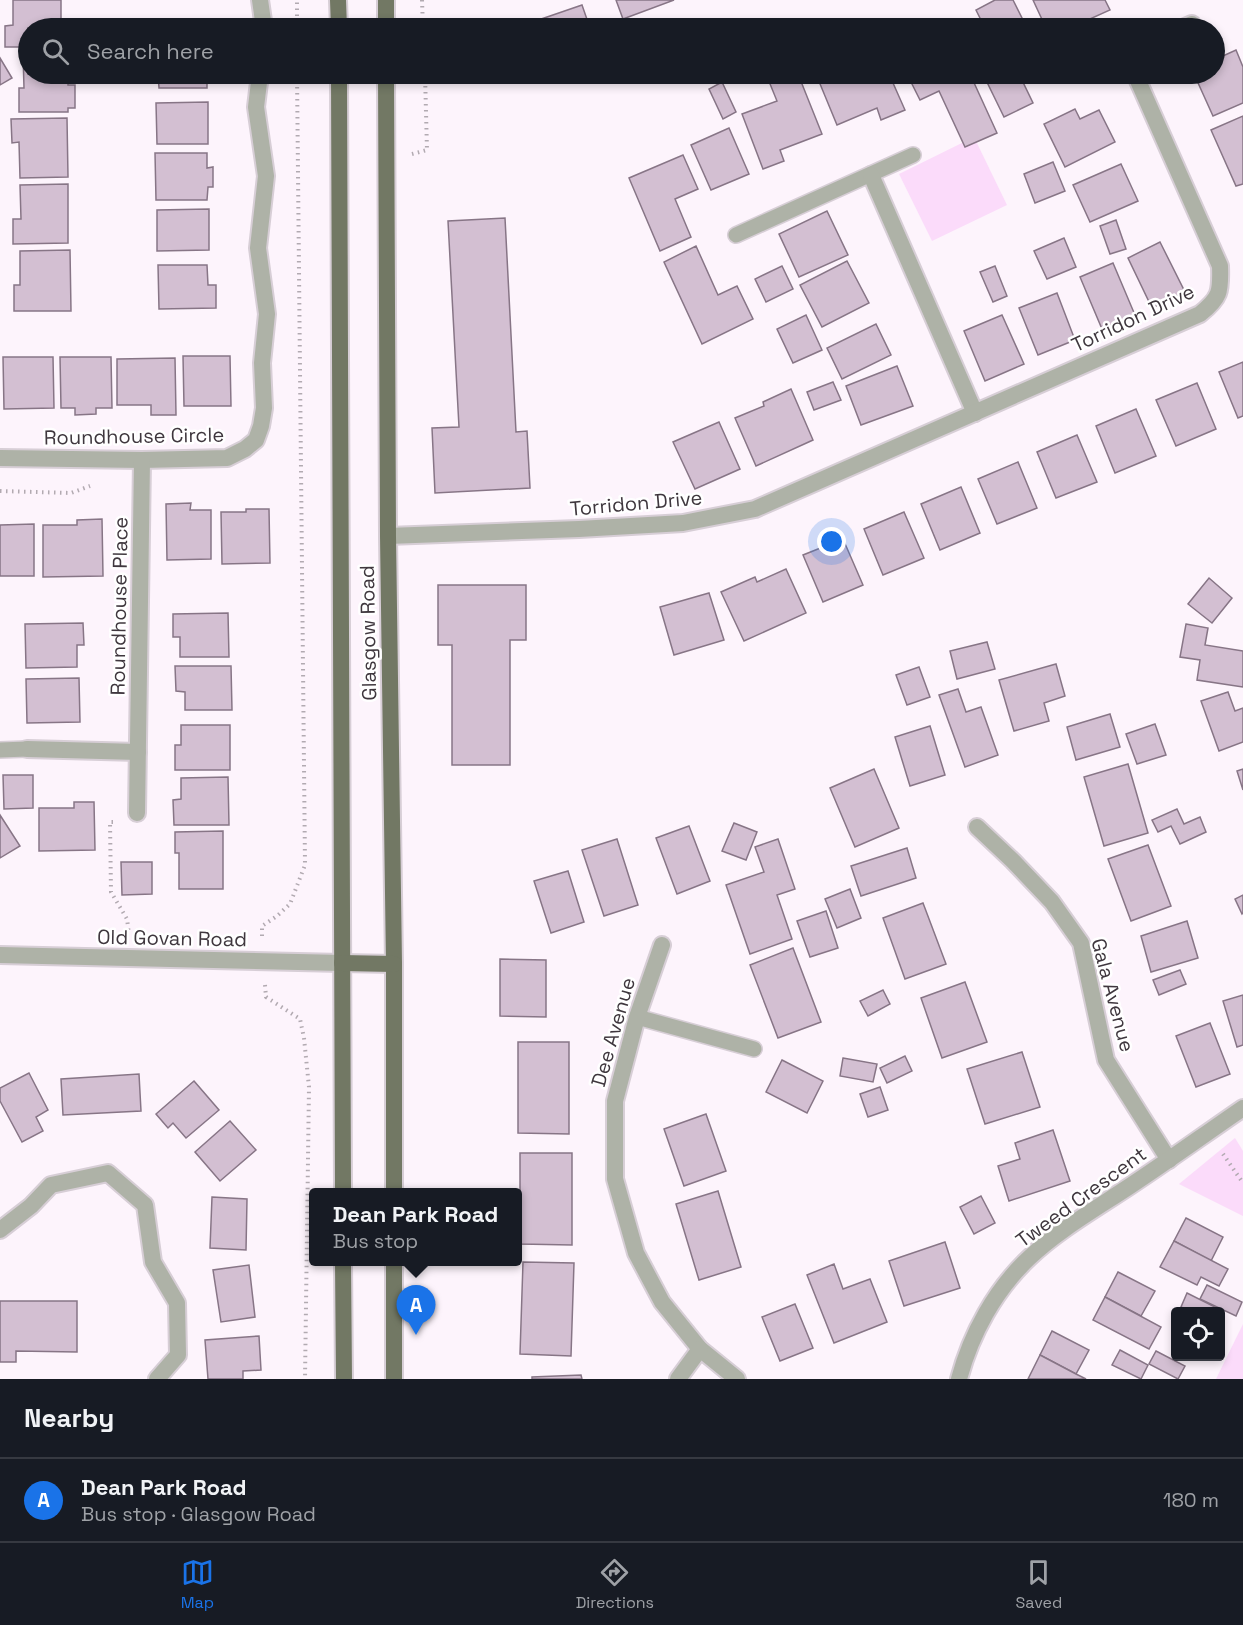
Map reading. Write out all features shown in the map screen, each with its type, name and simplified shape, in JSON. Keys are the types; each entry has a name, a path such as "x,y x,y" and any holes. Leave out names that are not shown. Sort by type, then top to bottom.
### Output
{"main road":[{"path":"338,0 339,18"},
{"path":"386,0 386,18"},
{"name":"Glasgow Road","path":"339,84 343,1188"},
{"name":"Glasgow Road","path":"386,84 394,1188"},
{"path":"342,963 394,964"},
{"path":"343,1266 344,1379"},
{"path":"394,1266 394,1379"}],"street":[{"path":"260,0 263,18"},
{"name":"Roundhouse Circle","path":"0,459 227,458 245,449 256,440 264,408 262,363 267,314 258,248 266,176 256,106 259,84"},
{"name":"Torridon Drive","path":"388,536 579,530 683,523 755,509 1200,314 1215,302 1221,283 1220,267 1139,84"},
{"path":"871,175 975,413"},
{"name":"Roundhouse Place","path":"137,813 142,460"},
{"path":"27,749 138,752"},
{"name":"Gala Avenue","path":"977,827 1052,902 1081,943 1106,1060 1169,1160"},
{"name":"Dee Avenue","path":"662,945 637,1017 615,1101 615,1179 636,1253 662,1302 700,1349 737,1379"},
{"name":"Old Govan Road","path":"3,957 342,963"},
{"name":"Tweed Crescent","path":"959,1379 964,1359 984,1315 1007,1281 1030,1257 1078,1221 1243,1108"},
{"path":"0,1230 31,1206 51,1185 108,1173 145,1205 153,1262 177,1303 178,1355 157,1379"},
{"path":"678,1379 700,1349"}],"lane":[{"path":"736,235 913,155"},
{"path":"0,750 27,749"},
{"path":"637,1017 754,1049"}],"path":[{"path":"297,0 297,18"},
{"path":"422,0 423,18"},
{"path":"297,84 305,865 290,904 262,926 266,997 300,1019 308,1070 305,1379"},
{"path":"386,159 427,150 425,84"},
{"path":"133,958 127,919 111,892 110,822 134,819 137,813"},
{"path":"1208,1132 1243,1183"}],"shaded area":[{"path":"974,137 1007,205 932,241 899,174"},
{"path":"1235,1138 1243,1151 1243,1216 1179,1184"},
{"path":"1243,1324 1243,1379 1216,1379"}],"building":[{"path":"13,0 61,0 61,18 18,18 18,47 5,47 5,26 13,25"},
{"path":"616,0 674,0 626,18 623,18"},
{"path":"995,0 1013,0 1022,18 980,18 976,10"},
{"path":"1033,0 1105,0 1110,10 1092,18 1041,18"},
{"path":"582,5 587,18 544,18"},
{"path":"1236,50 1243,67 1243,103 1213,116 1199,84 1225,84 1225,55"},
{"path":"0,58 12,78 0,85"},
{"path":"24,84 75,85 75,108 68,108 68,112 19,112 19,88 24,88"},
{"path":"159,84 207,84 207,88 159,88"},
{"path":"723,84 736,112 723,119 709,89"},
{"path":"770,84 802,84 822,134 780,150 784,161 763,169 742,114 777,101"},
{"path":"820,84 893,84 905,110 881,120 877,108 837,125"},
{"path":"912,84 975,84 997,133 965,147 939,91 920,100"},
{"path":"988,84 1024,84 1033,103 1004,117"},
{"path":"208,102 208,144 157,144 156,103"},
{"path":"1075,109 1080,119 1099,110 1115,142 1065,167 1044,124"},
{"path":"1243,116 1243,184 1236,186 1211,130"},
{"path":"67,118 68,177 20,178 19,142 12,143 11,119"},
{"path":"729,128 749,174 711,190 691,145"},
{"path":"155,153 207,153 207,168 213,167 213,187 208,187 207,200 156,200"},
{"path":"683,155 698,189 675,199 691,237 660,251 629,178"},
{"path":"1053,162 1065,191 1035,203 1024,174"},
{"path":"1121,164 1138,201 1090,222 1073,185"},
{"path":"68,184 68,243 13,244 13,219 21,219 20,185"},
{"path":"209,209 209,250 157,251 157,210"},
{"path":"827,211 848,255 799,277 779,234"},
{"path":"505,218 516,432 527,431 530,488 435,493 432,428 459,427 448,221"},
{"path":"1116,220 1126,249 1110,254 1100,226"},
{"path":"1064,238 1076,267 1047,279 1034,251"},
{"path":"1160,242 1185,292 1152,308 1128,258"},
{"path":"696,246 718,295 737,286 753,319 702,344 664,262"},
{"path":"70,250 71,311 14,311 14,285 20,285 20,251"},
{"path":"847,261 869,303 822,327 800,285"},
{"path":"1113,263 1135,315 1102,329 1080,277"},
{"path":"158,265 207,265 208,285 216,285 216,308 159,309"},
{"path":"782,266 793,289 766,302 755,279"},
{"path":"995,266 1007,296 993,302 980,272"},
{"path":"1057,293 1075,340 1038,355 1019,308"},
{"path":"806,315 822,350 793,363 777,329"},
{"path":"1002,315 1024,364 985,381 964,331"},
{"path":"876,324 891,355 842,379 827,348"},
{"path":"183,356 230,356 231,406 184,406"},
{"path":"3,357 53,357 54,408 4,409"},
{"path":"60,357 111,357 112,408 96,408 96,414 75,415 75,408 61,408"},
{"path":"175,358 176,415 151,415 151,405 117,405 117,359"},
{"path":"1243,362 1243,416 1238,418 1219,372"},
{"path":"897,366 913,406 861,425 846,386"},
{"path":"833,382 841,400 814,410 807,392"},
{"path":"1197,383 1216,429 1176,446 1156,400"},
{"path":"791,389 813,440 756,466 735,418 764,406 763,402"},
{"path":"1136,409 1156,456 1115,473 1096,426"},
{"path":"719,422 740,469 695,489 673,442"},
{"path":"1077,435 1097,482 1056,498 1037,452"},
{"path":"1018,462 1037,508 997,524 978,479"},
{"path":"961,487 980,533 940,550 921,504"},
{"path":"191,503 190,510 211,510 211,559 167,560 166,504"},
{"path":"246,509 269,509 270,563 222,564 221,512 246,512"},
{"path":"904,512 924,558 883,575 864,529"},
{"path":"102,519 103,576 43,577 43,525 77,525 77,520"},
{"path":"34,524 34,576 0,576 0,525"},
{"path":"843,539 863,585 823,602 803,555"},
{"path":"786,569 806,613 744,641 721,592 755,577 757,582"},
{"path":"1209,578 1232,598 1212,623 1188,604"},
{"path":"438,585 526,585 526,640 510,640 510,765 452,765 452,645 438,645"},
{"path":"709,593 724,640 674,655 660,607"},
{"path":"228,613 229,657 180,657 180,637 173,637 173,614"},
{"path":"83,623 84,645 77,645 77,667 26,668 25,624"},
{"path":"1186,624 1208,628 1205,645 1243,651 1243,687 1197,680 1200,660 1180,657"},
{"path":"987,642 995,669 957,679 950,651"},
{"path":"1056,664 1065,696 1044,703 1049,721 1014,731 999,680"},
{"path":"175,666 231,666 232,710 185,710 185,692 176,691"},
{"path":"919,667 930,697 907,705 896,675"},
{"path":"79,678 80,722 27,723 26,679"},
{"path":"958,689 966,712 981,707 998,755 965,767 939,695"},
{"path":"1228,692 1235,711 1243,708 1243,742 1219,751 1201,701"},
{"path":"1110,714 1120,747 1076,760 1067,727"},
{"path":"1155,724 1166,755 1137,764 1126,734"},
{"path":"181,725 230,725 230,770 175,770 175,745 181,745"},
{"path":"930,726 945,775 910,786 895,737"},
{"path":"1128,764 1148,833 1104,846 1084,777"},
{"path":"874,769 899,828 855,847 830,788"},
{"path":"1243,769 1243,790 1237,771"},
{"path":"3,775 33,775 33,808 4,809"},
{"path":"228,777 229,825 174,825 173,800 181,799 181,778"},
{"path":"74,802 94,802 95,850 39,851 39,808 74,808"},
{"path":"1177,809 1184,824 1200,817 1206,832 1180,844 1171,826 1158,832 1152,820"},
{"path":"0,815 20,846 0,858"},
{"path":"734,823 757,832 746,860 722,851"},
{"path":"689,826 710,881 677,894 656,838"},
{"path":"223,831 223,889 179,889 179,853 175,853 175,832"},
{"path":"617,839 638,905 604,916 582,850"},
{"path":"778,839 795,889 777,895 792,939 750,954 726,885 764,872 755,847"},
{"path":"1148,845 1171,906 1131,921 1108,859"},
{"path":"907,848 916,878 861,896 851,866"},
{"path":"121,862 152,862 152,894 122,895"},
{"path":"568,871 584,922 551,933 534,881"},
{"path":"850,889 861,918 837,928 825,899"},
{"path":"1243,895 1243,913 1242,914 1235,899"},
{"path":"923,903 946,964 905,979 883,918"},
{"path":"826,911 838,948 810,957 797,921"},
{"path":"1187,921 1198,958 1151,972 1141,936"},
{"path":"793,948 821,1022 778,1038 750,965"},
{"path":"500,959 546,960 546,1017 500,1016"},
{"path":"1180,970 1186,984 1159,995 1153,980"},
{"path":"965,982 987,1042 942,1058 921,998"},
{"path":"883,990 890,1004 868,1016 860,1001"},
{"path":"1243,995 1243,1045 1237,1047 1223,1001"},
{"path":"1210,1023 1230,1074 1196,1087 1176,1036"},
{"path":"518,1042 569,1042 569,1134 518,1133"},
{"path":"1022,1052 1040,1107 985,1124 967,1069"},
{"path":"905,1056 912,1071 887,1083 880,1068"},
{"path":"843,1058 877,1064 873,1082 840,1076"},
{"path":"782,1060 823,1081 807,1113 766,1092"},
{"path":"29,1073 48,1110 36,1117 43,1131 22,1142 0,1101 0,1088"},
{"path":"139,1074 141,1111 63,1115 61,1079"},
{"path":"194,1081 219,1110 186,1138 173,1123 168,1128 156,1114"},
{"path":"880,1087 888,1110 868,1117 860,1094"},
{"path":"706,1114 726,1171 684,1186 664,1129"},
{"path":"230,1121 256,1150 220,1181 195,1152"},
{"path":"1053,1130 1070,1181 1009,1201 998,1166 1020,1159 1015,1143"},
{"path":"520,1153 572,1153 572,1245 522,1244 522,1188 520,1188"},
{"path":"718,1191 741,1267 699,1280 676,1204"},
{"path":"981,1196 995,1223 974,1234 960,1207"},
{"path":"212,1197 247,1199 246,1250 210,1248"},
{"path":"1186,1218 1223,1237 1211,1261 1174,1241"},
{"path":"1174,1241 1228,1269 1219,1286 1201,1277 1197,1285 1160,1267"},
{"path":"945,1242 960,1288 904,1306 889,1261"},
{"path":"523,1262 574,1263 571,1356 520,1354"},
{"path":"834,1264 843,1289 870,1279 887,1322 834,1343 807,1275"},
{"path":"249,1265 255,1317 221,1322 213,1270"},
{"path":"1118,1272 1155,1291 1141,1316 1105,1297"},
{"path":"1207,1285 1242,1302 1236,1316 1225,1311 1225,1307 1217,1307 1200,1299"},
{"path":"1187,1293 1215,1307 1181,1307"},
{"path":"1105,1297 1161,1327 1149,1349 1093,1320"},
{"path":"0,1301 77,1301 77,1352 16,1351 16,1362 0,1362"},
{"path":"795,1304 813,1348 780,1361 762,1317"},
{"path":"1052,1331 1089,1350 1076,1374 1040,1355"},
{"path":"259,1336 261,1370 243,1371 243,1379 208,1379 205,1340"},
{"path":"1120,1350 1148,1365 1141,1379 1112,1365"},
{"path":"1156,1351 1171,1359 1171,1361 1185,1366 1178,1379 1149,1364"},
{"path":"1040,1355 1076,1374 1086,1379 1028,1379"},
{"path":"581,1375 582,1379 532,1379 532,1377"}],"place":[{"name":"Dean Park Road","path":"416,1335"}]}
